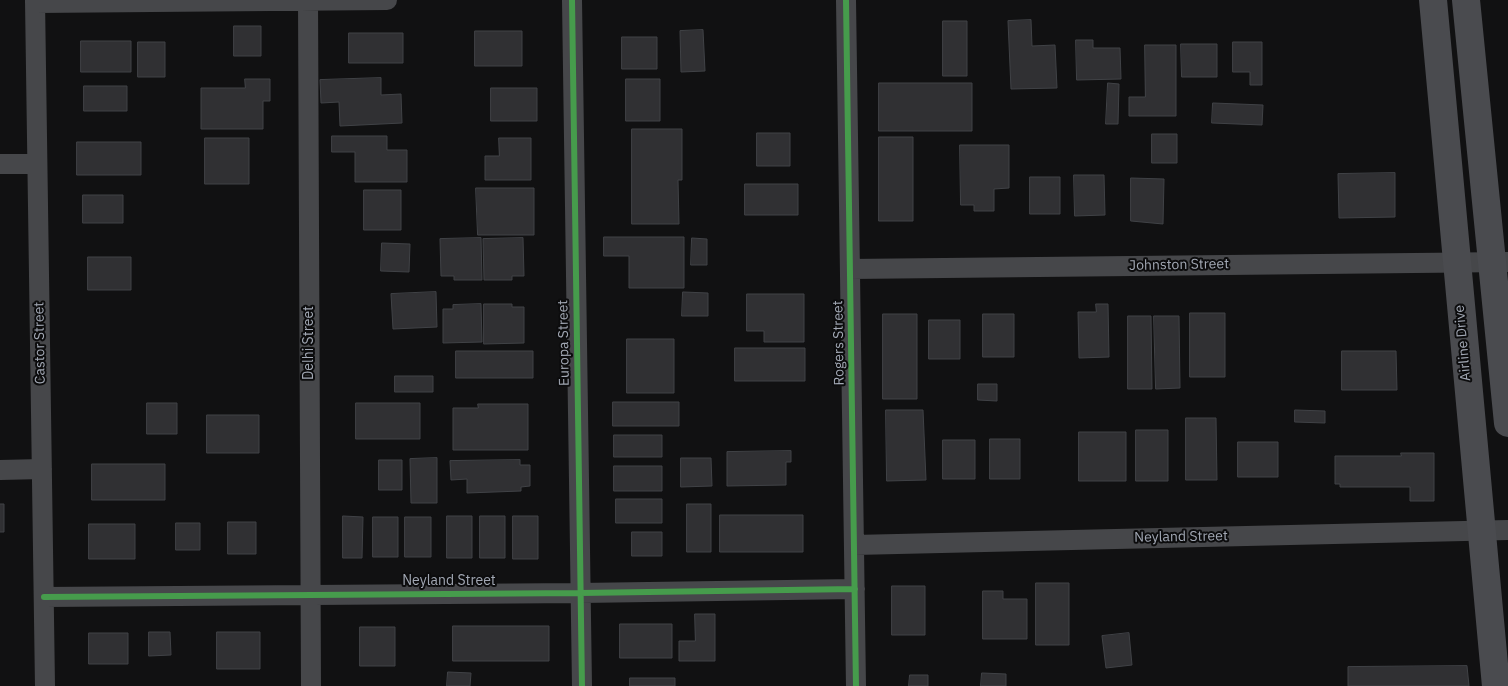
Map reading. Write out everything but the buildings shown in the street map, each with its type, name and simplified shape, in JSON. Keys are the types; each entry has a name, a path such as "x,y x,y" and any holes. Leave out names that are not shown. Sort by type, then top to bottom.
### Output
{"main road":[{"name":"Airline Drive","path":"1433,0 1496,686"},
{"path":"1466,0 1499,262 1508,423"}],"street":[{"name":"Delhi Street","path":"308,0 311,686"},
{"path":"35,1 387,0"},
{"name":"Europa Street","path":"572,0 582,686"},
{"name":"Rogers Street","path":"846,0 856,686"},
{"name":"Castor Street","path":"35,1 45,686"},
{"path":"0,164 36,164"},
{"name":"Johnston Street","path":"850,268 1499,262"},
{"path":"0,470 42,469"},
{"name":"Neyland Street","path":"854,545 1508,530"},
{"name":"Neyland Street","path":"44,597 855,589"}],"cycle path":[{"path":"572,0 582,686"},
{"path":"846,0 856,686"},
{"path":"44,597 855,589"}]}
